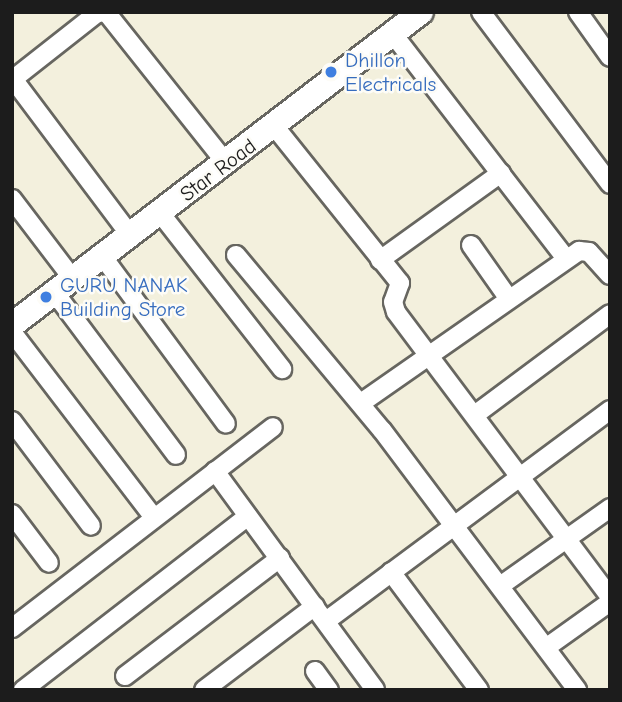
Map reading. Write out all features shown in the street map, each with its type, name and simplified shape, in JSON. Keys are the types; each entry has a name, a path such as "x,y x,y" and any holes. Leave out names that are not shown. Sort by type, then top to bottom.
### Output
{"street":[{"path":"131,236 12,80 97,13 106,12 227,164"},
{"name":"Star Road","path":"12,325 227,164 421,12"},
{"path":"481,12 610,184"},
{"path":"578,12 610,57"},
{"path":"393,34 566,259"},
{"path":"275,127 400,283 393,302 396,312 476,414 610,599 547,647"},
{"path":"380,260 501,173"},
{"path":"12,198 64,286 176,454"},
{"path":"161,214 282,369"},
{"path":"471,245 509,299"},
{"path":"361,404 584,249 610,275"},
{"path":"236,255 361,404 547,647 576,690"},
{"path":"103,257 226,424"},
{"path":"476,414 610,314"},
{"path":"12,332 153,518"},
{"path":"326,621 610,410"},
{"path":"12,421 91,526"},
{"path":"14,624 273,426"},
{"path":"215,471 375,690"},
{"path":"500,586 610,508"},
{"path":"12,514 49,563"},
{"path":"23,690 248,516"},
{"path":"125,676 279,558"},
{"path":"391,572 479,690"},
{"path":"204,690 315,606"},
{"path":"315,671 329,690"}],"place":[{"name":"Dhillon Electricals","path":"331,72"},
{"name":"GURU NANAK Building Store","path":"46,297"}]}
